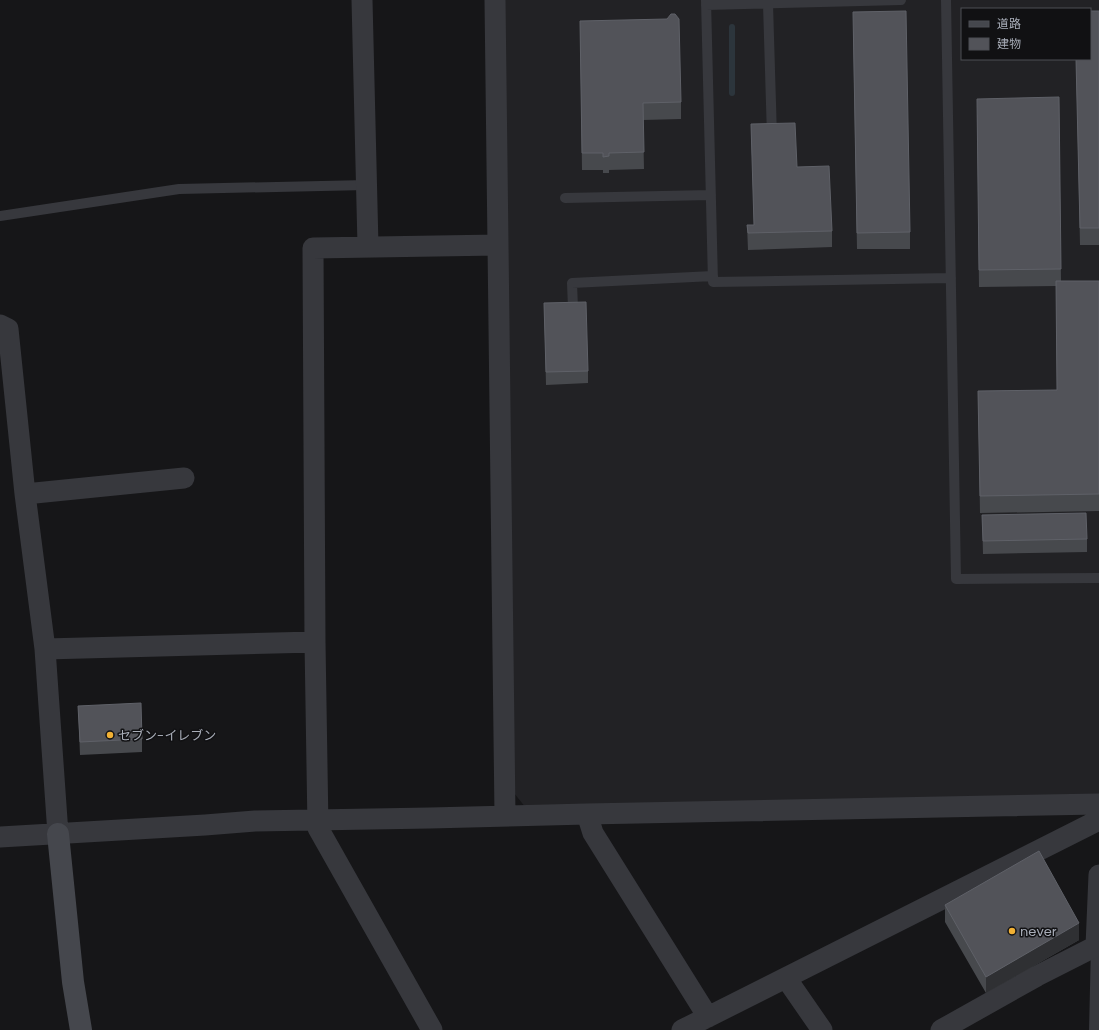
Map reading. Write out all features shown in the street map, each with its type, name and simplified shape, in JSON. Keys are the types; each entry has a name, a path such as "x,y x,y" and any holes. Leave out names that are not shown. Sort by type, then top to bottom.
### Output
{"street":[{"path":"362,0 368,246"},
{"path":"495,0 505,816"},
{"path":"432,1030 318,828 315,642 313,248 368,246 498,246"},
{"path":"0,325 8,329 25,494 45,649 58,834 72,982 81,1030"},
{"path":"25,494 184,478"},
{"path":"45,649 315,642"},
{"path":"0,836 58,834 255,821 1099,804"},
{"path":"587,814 593,833 708,1017"},
{"path":"682,1030 1099,820"},
{"path":"941,1030 1037,976 1096,946 1099,875"},
{"path":"786,978 822,1030"}],"lane":[{"path":"901,0 768,4 706,3 713,282 951,278"},
{"path":"946,0 956,579 1099,578"},
{"path":"768,4 772,136"},
{"path":"0,216 180,189 367,185"},
{"path":"565,198 711,195"},
{"path":"573,308 572,283 713,276"},
{"path":"1094,1030 1096,946"}],"shaded area":[{"path":"504,0 1099,0 1099,794 526,808 514,793"}],"building":[{"path":"906,11 910,232 857,233 853,12"},
{"path":"1091,11 1099,11 1099,228 1080,228 1076,60 1091,60"},
{"path":"671,14 675,14 679,19 681,102 643,103 644,152 609,153 609,156 603,157 603,153 582,153 580,21 667,19"},
{"path":"1059,97 1061,269 979,270 977,99"},
{"path":"795,123 797,167 829,166 832,231 748,233 747,225 754,225 751,124"},
{"path":"1056,281 1099,281 1099,494 980,496 978,391 1057,390"},
{"path":"586,302 588,371 546,372 544,303"},
{"path":"1086,513 1087,539 983,541 982,515"},
{"name":"セブン-イレブン","path":"141,703 142,739 80,742 78,706"},
{"name":"never","path":"1039,851 1079,923 986,977 945,905"}],"waterway":[{"path":"732,27 732,93"}],"place":[{"name":"セブン-イレブン","path":"110,735"},
{"name":"never","path":"1012,931"}]}
